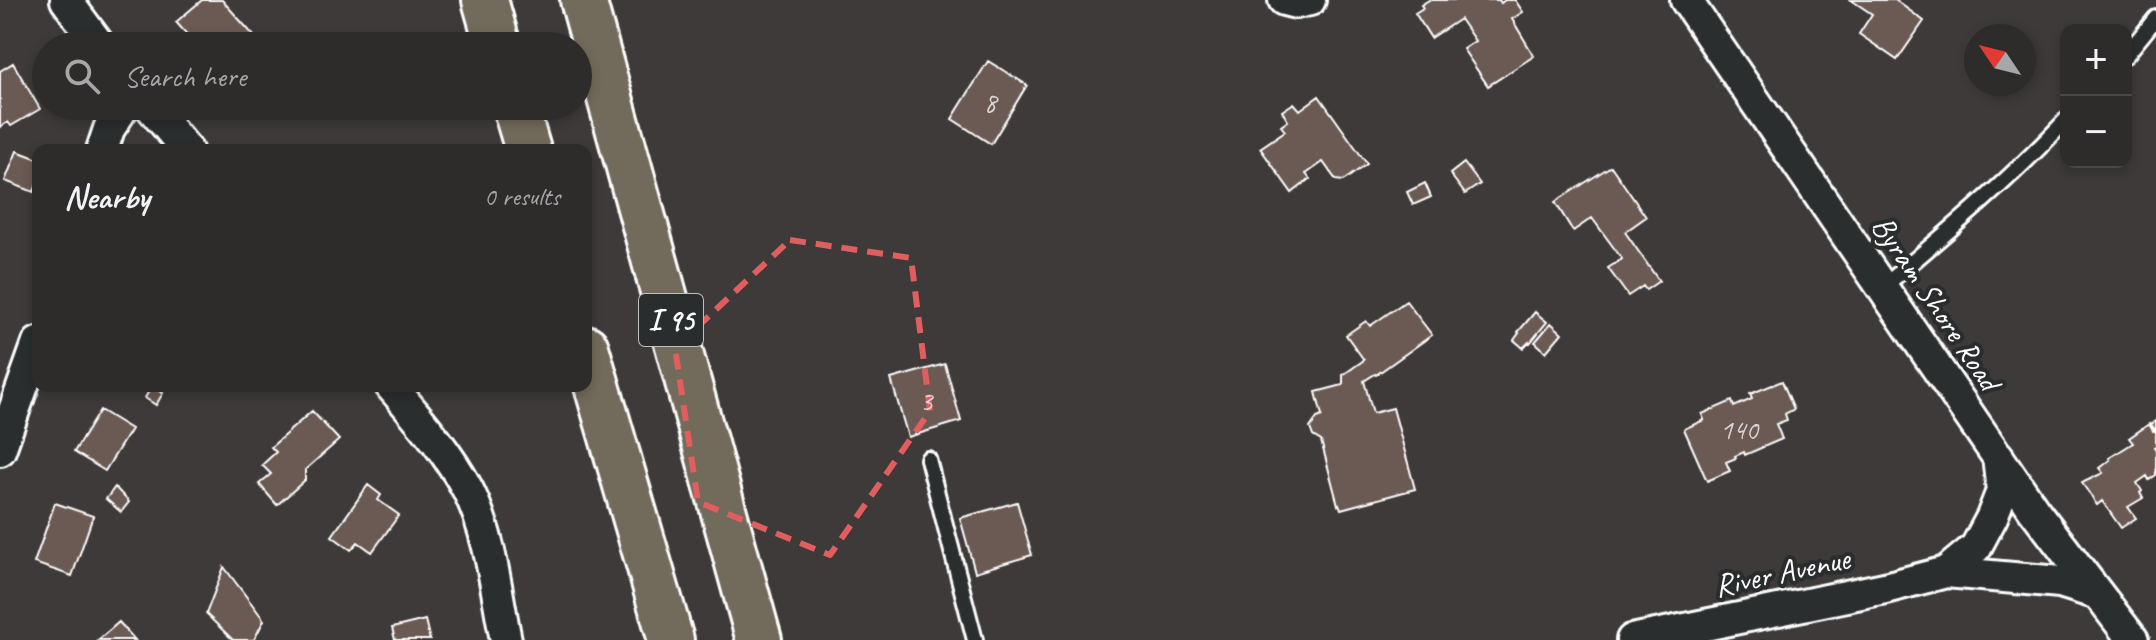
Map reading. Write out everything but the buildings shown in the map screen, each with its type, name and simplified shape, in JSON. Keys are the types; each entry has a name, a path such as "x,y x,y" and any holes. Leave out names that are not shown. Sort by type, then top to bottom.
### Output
{"highway":[{"path":"485,0 494,32"},
{"name":"I 95","path":"583,0 592,32"},
{"name":"I 95","path":"592,33 759,640"},
{"path":"519,120 526,144"},
{"path":"592,369 671,640"}],"street":[{"path":"66,0 90,32"},
{"path":"1284,0 1296,3 1310,0"},
{"name":"Byram Shore Road","path":"1686,0 2034,510 2133,640"},
{"path":"104,144 115,120"},
{"path":"162,120 182,144"},
{"path":"0,450 32,360"},
{"path":"396,392 442,449 468,490 483,529 506,640"},
{"name":"River Avenue","path":"1946,572 1976,547 1992,517 2002,491 1997,454"},
{"name":"River Avenue","path":"1632,640 1885,588 1946,572 2060,582 2098,594"}],"lane":[{"path":"2132,48 2156,18"},
{"path":"1882,288 1995,191 2060,126"},
{"path":"928,459 975,640"}],"highlighted area":[{"path":"790,240 911,258 930,411 830,555 698,502 675,348"}]}
